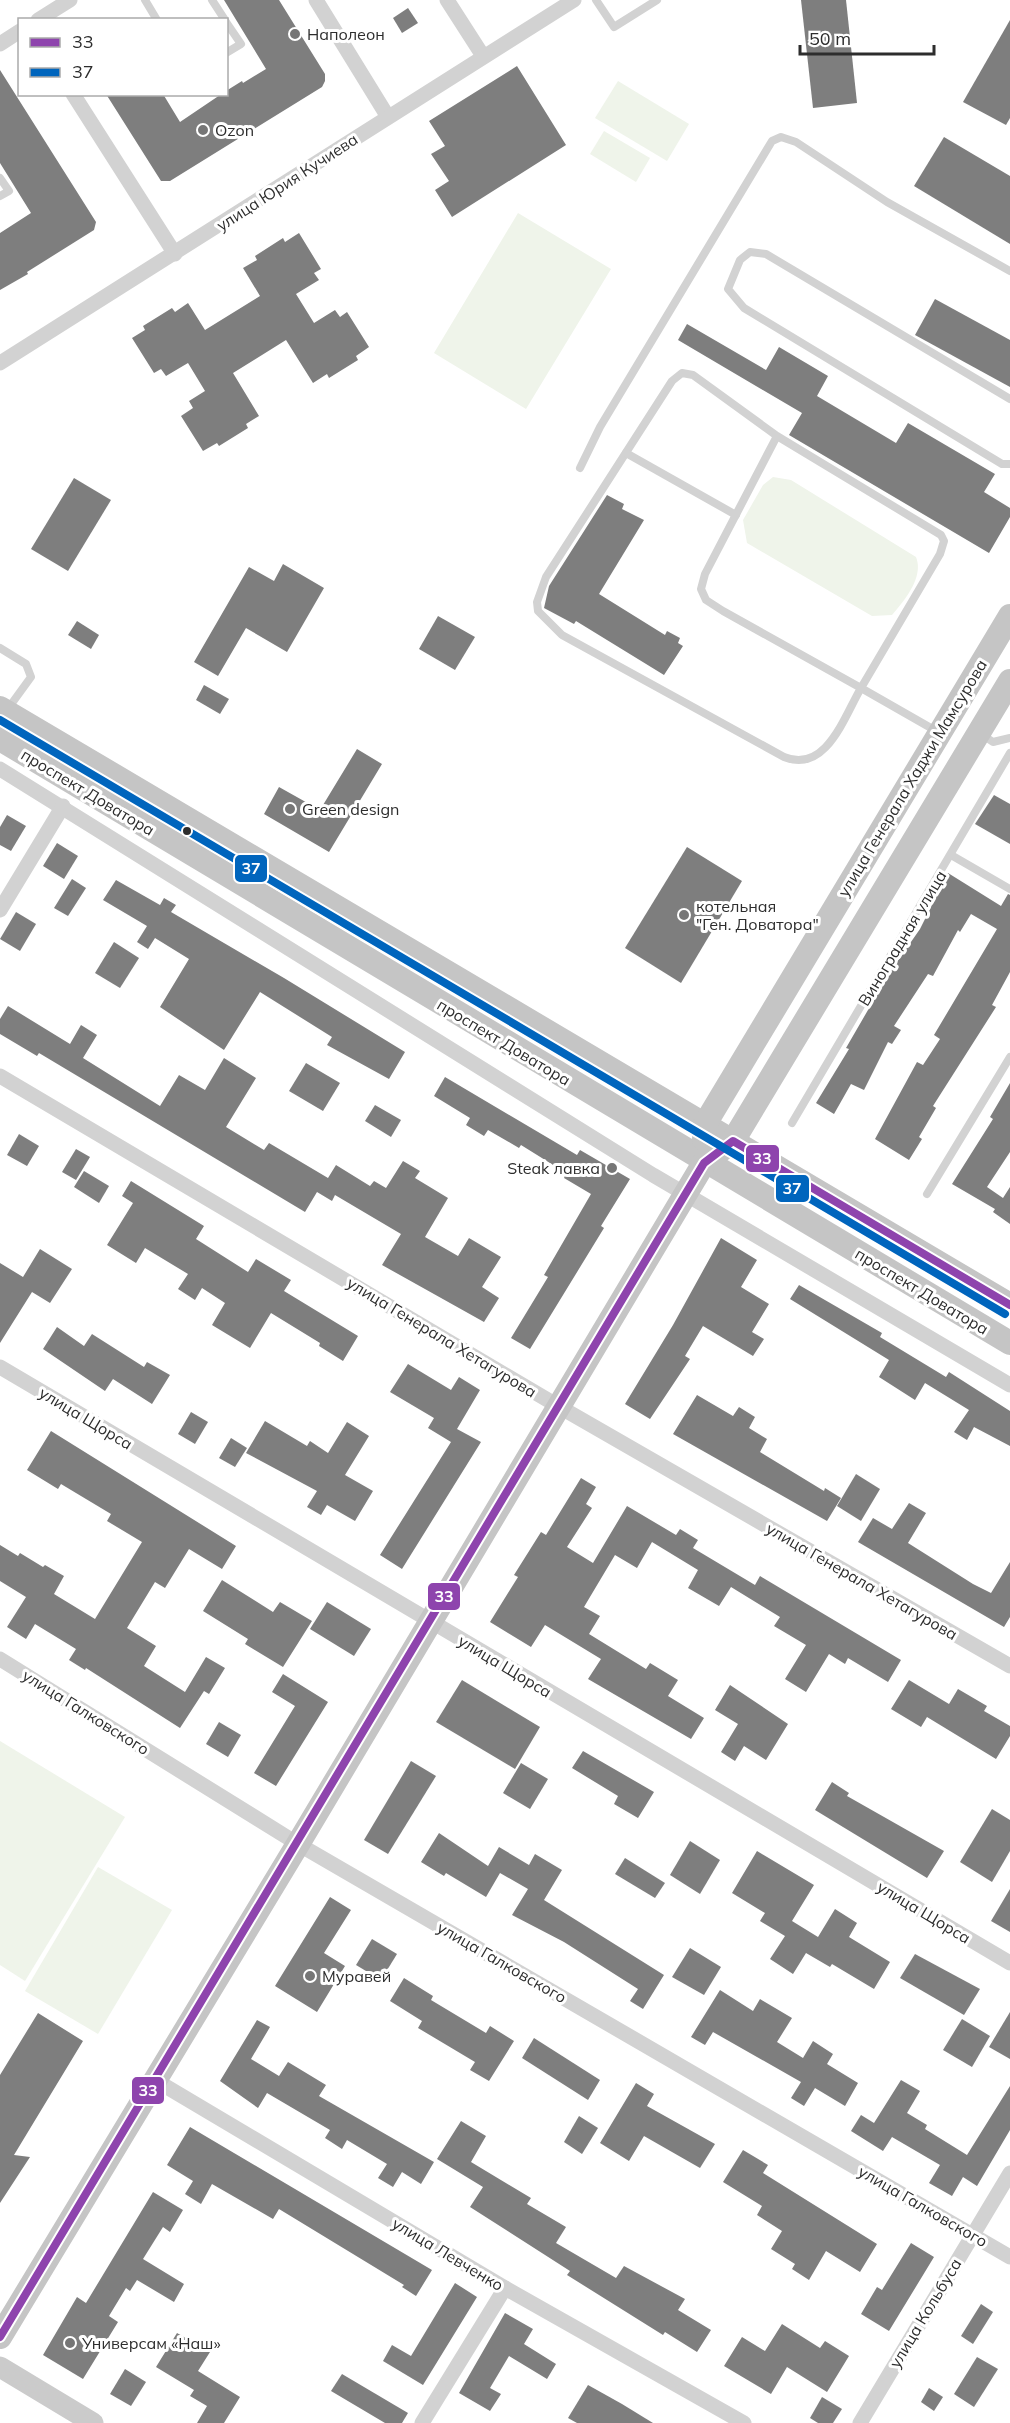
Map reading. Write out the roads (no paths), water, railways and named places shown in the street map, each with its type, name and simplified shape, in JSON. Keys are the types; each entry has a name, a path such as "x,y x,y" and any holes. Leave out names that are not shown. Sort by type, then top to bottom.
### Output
{"main road":[{"name":"улица Генерала Хаджи Мамсурова","path":"704,1163 705,1124 1010,616"},
{"name":"улица Генерала Хаджи Мамсурова","path":"2,2328 298,1844 685,1194 704,1163 733,1141 1010,681"},
{"name":"проспект Доватора","path":"3,710 1010,1305"},
{"name":"проспект Доватора","path":"0,739 704,1163 736,1179 1010,1343"},
{"path":"883,825 912,842"}],"street":[{"path":"41,18 70,0"},
{"path":"316,0 388,117"},
{"path":"447,0 483,56"},
{"name":"улица Юрия Кучиева","path":"0,363 574,0"},
{"path":"0,44 18,32"},
{"path":"74,96 175,254"},
{"name":"проспект Доватора","path":"0,769 685,1194 1010,1385"},
{"path":"0,910 63,806"},
{"name":"улица Генерала Хетагурова","path":"0,1076 558,1406 1010,1666"},
{"name":"улица Щорса","path":"0,1367 1010,1963"},
{"name":"улица Галковского","path":"0,1659 298,1844 1010,2257"},
{"name":"улица Левченко","path":"155,2080 505,2288 744,2423"},
{"name":"улица Кольбуса","path":"861,2423 1010,2173"},
{"path":"422,2423 505,2288"},
{"path":"0,2367 93,2423"}],"lane":[{"path":"144,0 156,18"},
{"path":"212,0 224,18"},
{"path":"596,0 614,27 657,0"},
{"path":"228,24 241,44 228,52"},
{"path":"580,468 600,427 772,141 781,137 796,142 887,202 1010,271"},
{"path":"0,178 9,191 0,196"},
{"path":"1010,399 766,254 750,252 740,260 728,289 744,308 1002,464 1010,464"},
{"path":"682,373 693,375 777,436 933,529 941,535 944,541 940,554 828,744 817,757 795,762 572,640 547,622 538,611 537,602 546,577 672,381 682,373"},
{"path":"777,436 705,574 700,589 706,600 939,732"},
{"path":"626,453 736,515"},
{"path":"0,648 26,664 31,677 3,710"},
{"path":"979,733 993,742 1010,738"},
{"name":"Виноградная улица","path":"792,1123 1010,753"},
{"path":"951,855 1010,889"},
{"path":"927,1194 1010,1057"}],"place":[{"name":"Наполеон","path":"295,34"},
{"name":"Ozon","path":"203,130"},
{"name":"Green design","path":"290,809"},
{"name":"котельная \"Ген. Доватора\"","path":"684,915"},
{"name":"Steak лавка","path":"612,1168"},
{"name":"Муравей","path":"310,1976"},
{"name":"Универсам «Наш»","path":"70,2343"}]}
